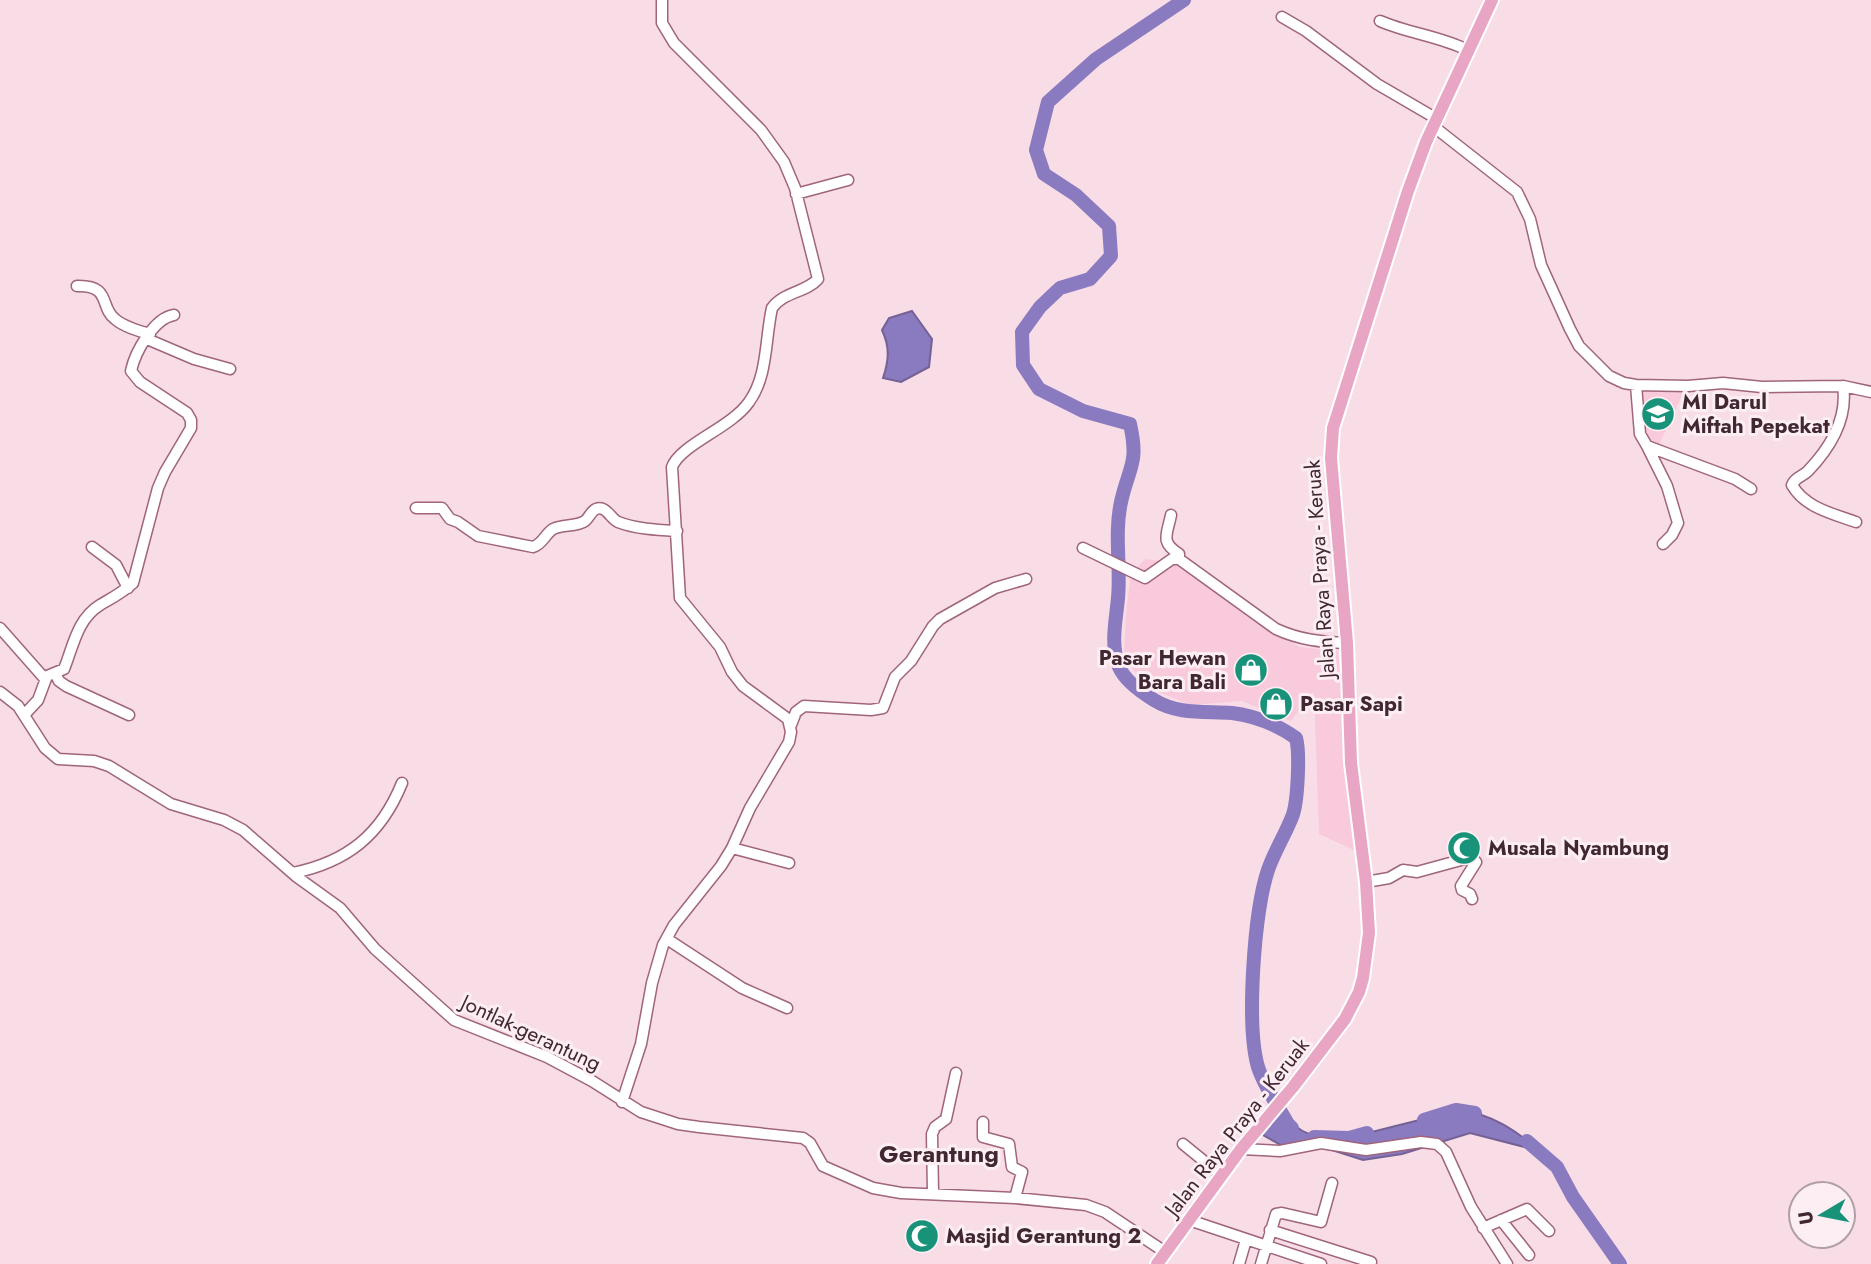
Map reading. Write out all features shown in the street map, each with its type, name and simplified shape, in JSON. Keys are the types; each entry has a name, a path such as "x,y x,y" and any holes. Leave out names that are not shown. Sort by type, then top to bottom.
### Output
{"main road":[{"name":"Jalan Raya Praya - Keruak","path":"1157,1264 1241,1149 1345,1019 1363,978 1369,933 1352,763 1347,643 1331,458 1333,428 1408,191 1435,122 1492,0"}],"street":[{"path":"662,0 662,23 669,37 761,130 784,162 817,268 818,281 778,301 772,308 762,371 747,406 721,428 684,451 675,460 672,475 678,580 682,603 720,646 732,672 743,686 787,717 791,725"},
{"path":"1282,17 1306,30 1377,84 1435,122 1517,192 1530,219 1541,265 1579,346 1609,376 1636,385 1688,386 1723,383 1762,387 1843,386 1871,392"},
{"path":"1380,20 1467,50"},
{"path":"796,194 848,180"},
{"path":"77,286 86,285 98,290 114,319 194,359 230,369"},
{"path":"25,714 38,699 47,676 64,669 77,632 85,619 99,605 133,583 158,488 184,443 192,423 187,413 133,376 132,366 159,322 174,315"},
{"path":"1636,385 1640,434 1667,486 1678,523 1663,544"},
{"path":"1843,386 1844,410 1838,429 1805,474 1794,480 1792,485 1804,500 1856,522"},
{"path":"1647,446 1735,479 1751,489"},
{"path":"416,508 442,508 450,519 478,536 533,547 538,546 551,530 582,523 600,508 620,522 637,527 677,531"},
{"path":"1171,515 1166,541 1169,547 1179,554 1179,559"},
{"path":"92,547 116,565 128,588"},
{"path":"1083,548 1144,578 1172,559 1179,559 1276,629 1292,637 1313,642 1347,643"},
{"path":"622,1102 641,1044 652,983 667,939 674,925 732,848 750,808 789,742 796,712 804,706 871,710 883,708 895,677 911,661 940,619 995,588 1026,579"},
{"path":"0,628 45,679"},
{"path":"55,673 59,681 66,686 129,715"},
{"name":"Jontlak-gerantung","path":"0,692 25,714 46,748 58,759 94,761 109,766 171,804 234,824 340,908 375,949 453,1020 547,1057 641,1112 678,1124 803,1138 810,1143 823,1166 873,1188 894,1192 1074,1203 1098,1208 1165,1252"},
{"path":"293,873 330,863 364,839 384,819 402,783"},
{"path":"732,848 789,863"},
{"path":"1366,883 1389,878 1403,870 1417,872 1472,856 1476,862 1461,886 1462,890 1471,894 1472,899"},
{"path":"667,939 742,988 787,1008"},
{"path":"933,1194 932,1134 935,1127 946,1119 956,1073"},
{"path":"983,1122 983,1136 1009,1144 1012,1167 1023,1172 1015,1198"},
{"path":"1241,1149 1280,1150 1321,1143 1366,1150 1421,1142 1437,1144 1446,1152 1483,1228 1507,1264"},
{"path":"1183,1144 1222,1175"},
{"path":"1261,1264 1274,1216 1279,1213 1321,1222 1332,1184"},
{"path":"1483,1228 1529,1209 1549,1231"},
{"path":"1189,1220 1321,1264"},
{"path":"1501,1220 1529,1255"},
{"path":"1270,1230 1371,1262"},
{"path":"1239,1264 1246,1240"}],"shaded area":[{"path":"912,311 932,339 929,367 901,382 883,378 888,354 882,330 889,318"},
{"name":"MI Darul Miftah Pepekat","path":"1686,387 1658,447 1644,441 1642,388"},
{"name":"Pasar Sapi","path":"1145,559 1176,563 1250,619 1300,647 1338,651 1356,851 1319,834 1314,692 1291,721 1242,701 1191,705 1154,690 1135,672 1124,655 1126,613 1131,574"},
{"path":"1280,1110 1302,1131 1318,1136 1348,1138 1459,1110 1482,1115 1502,1124 1540,1151 1470,1133 1402,1154 1363,1160 1310,1143 1288,1149 1261,1134"}],"waterway":[{"path":"1184,0 1096,59 1048,102 1036,150 1044,174 1076,195 1109,226 1111,256 1090,279 1060,288 1040,307 1022,332 1023,365 1039,389 1083,411 1130,424 1134,448 1119,514 1119,586 1114,641 1116,658 1125,677 1139,690 1163,705 1182,710 1249,716 1296,738 1296,801 1292,817 1270,863 1263,889 1252,997 1254,1048 1258,1067 1292,1128"},
{"path":"1424,1120 1456,1110 1475,1113"},
{"path":"1314,1137 1349,1138 1367,1133"},
{"path":"1527,1141 1557,1167 1573,1197 1620,1264"}],"place":[{"name":"MI Darul Miftah Pepekat","path":"1658,414"},
{"name":"Pasar Hewan Bara Bali","path":"1251,670"},
{"name":"Pasar Sapi","path":"1276,704"},
{"name":"Musala Nyambung","path":"1464,848"},
{"name":"Masjid Gerantung 2","path":"922,1236"}],"district":[{"name":"Gerantung","path":"939,1153"}]}
